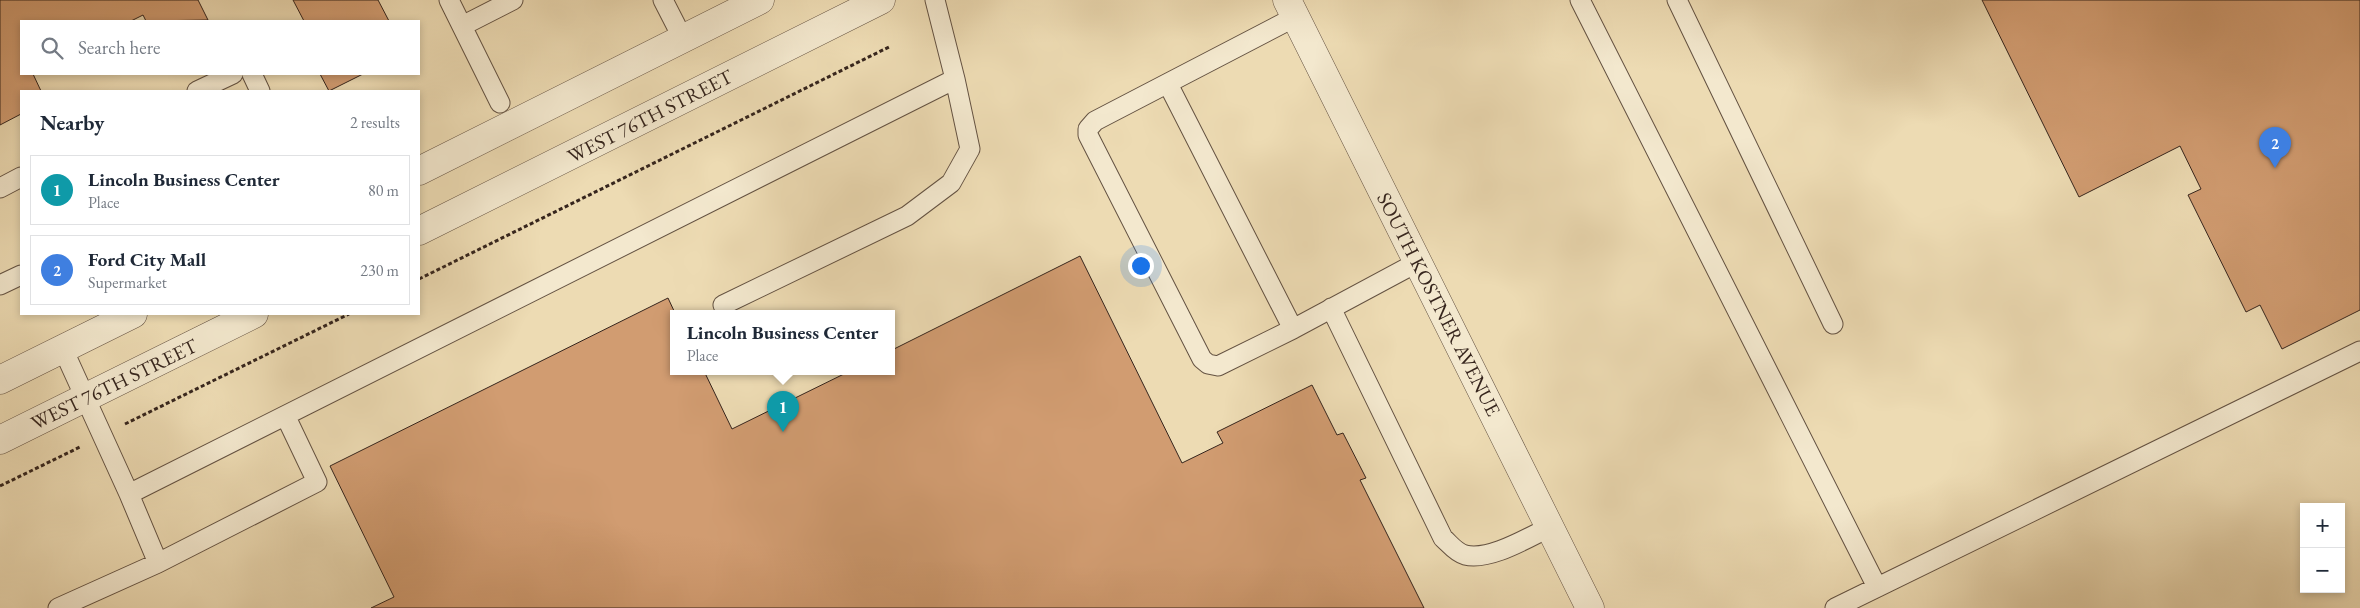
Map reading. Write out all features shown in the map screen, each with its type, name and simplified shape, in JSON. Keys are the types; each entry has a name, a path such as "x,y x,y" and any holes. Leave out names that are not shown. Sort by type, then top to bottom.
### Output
{"street":[{"path":"420,170 760,0"},
{"name":"WEST 76TH STREET","path":"420,230 881,0"},
{"name":"SOUTH KOSTNER AVENUE","path":"1291,9 1590,608"},
{"path":"0,380 131,315"},
{"name":"WEST 76TH STREET","path":"0,440 252,315"}],"lane":[{"path":"449,0 500,103"},
{"path":"462,26 513,0"},
{"path":"664,0 683,39"},
{"path":"723,305 907,216 951,183 970,149 935,0"},
{"path":"1580,0 1877,587"},
{"path":"1677,0 1833,324"},
{"path":"1291,9 1168,84 1095,121 1088,129 1088,136 1197,350 1202,359 1208,364 1218,366 1293,329 1418,262"},
{"path":"199,90 230,75"},
{"path":"252,75 260,90"},
{"path":"130,494 955,79"},
{"path":"1168,84 1293,329"},
{"path":"0,188 20,178"},
{"path":"0,285 20,275"},
{"path":"1331,308 1444,538 1454,550 1463,555 1490,554 1550,528"},
{"path":"62,349 101,436 130,494 158,563"},
{"path":"1835,608 2360,351"},
{"path":"58,608 158,563 316,482 286,417"}],"path":[{"path":"420,279 890,46"},
{"path":"0,486 347,315"}],"building":[{"path":"0,0 198,0 208,20 146,20 143,15 133,20 20,20 20,75 33,75 41,90 20,90 20,115 0,125"},
{"path":"293,0 378,0 388,20 303,20"},
{"path":"1982,0 2360,0 2360,310 2282,349 2260,305 2246,312 2188,195 2201,189 2180,146 2079,197"},
{"path":"321,75 361,75 331,90 328,90"},
{"path":"1080,256 1182,463 1223,443 1217,432 1312,385 1337,435 1343,433 1366,478 1360,480 1424,608 371,608 394,597 330,466 668,298 674,310 670,310 670,375 706,375 732,429 842,375 895,375 895,348"}],"place":[{"name":"Ford City Mall","path":"2275,168"},
{"name":"Lincoln Business Center","path":"783,432"}]}
